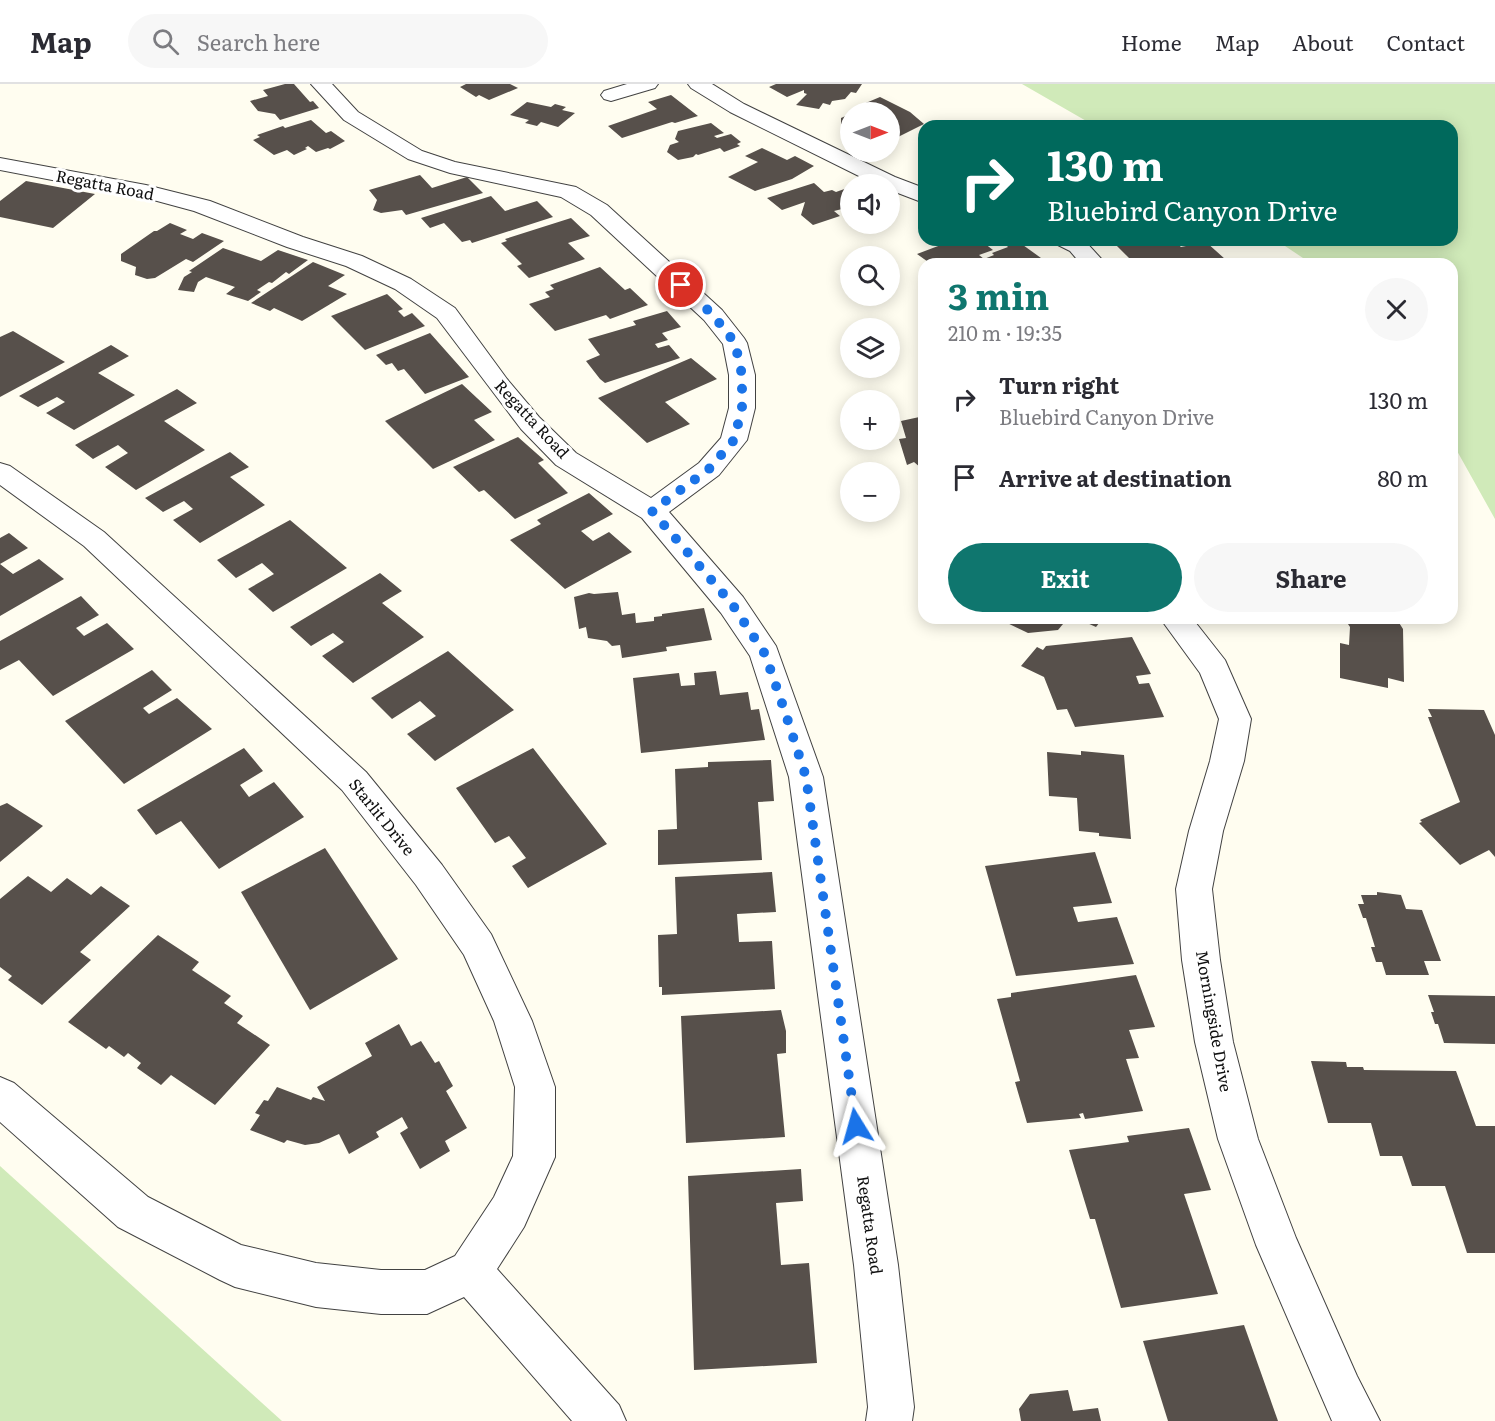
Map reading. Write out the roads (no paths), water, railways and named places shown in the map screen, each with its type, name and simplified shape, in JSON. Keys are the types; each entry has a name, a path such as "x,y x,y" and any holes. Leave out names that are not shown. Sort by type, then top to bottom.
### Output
{"street":[{"path":"321,84 351,116 415,155 450,167 568,192 599,210 713,315 735,343 742,375 742,408 734,440 709,469 652,511"},
{"path":"611,95 648,84"},
{"path":"698,84 737,108 887,182 918,194"},
{"name":"Regatta Road","path":"0,164 147,192 202,206 295,242 354,261 403,284 446,313 530,423 566,459 652,511 732,604 765,654 806,777 876,1265 891,1407 889,1421"},
{"path":"1078,246 1089,258"},
{"name":"Starlit Drive","path":"0,472 94,539 354,781 429,875 478,945 513,1021 535,1087 534,1157 509,1212 470,1271"},
{"name":"Morningside Drive","path":"1179,624 1214,669 1235,719 1227,761 1206,831 1194,889 1201,960 1214,1042 1238,1139 1277,1245 1341,1392 1357,1421"},
{"path":"0,1096 133,1212 235,1265 316,1285 381,1292 427,1292 470,1271 603,1421"}]}
